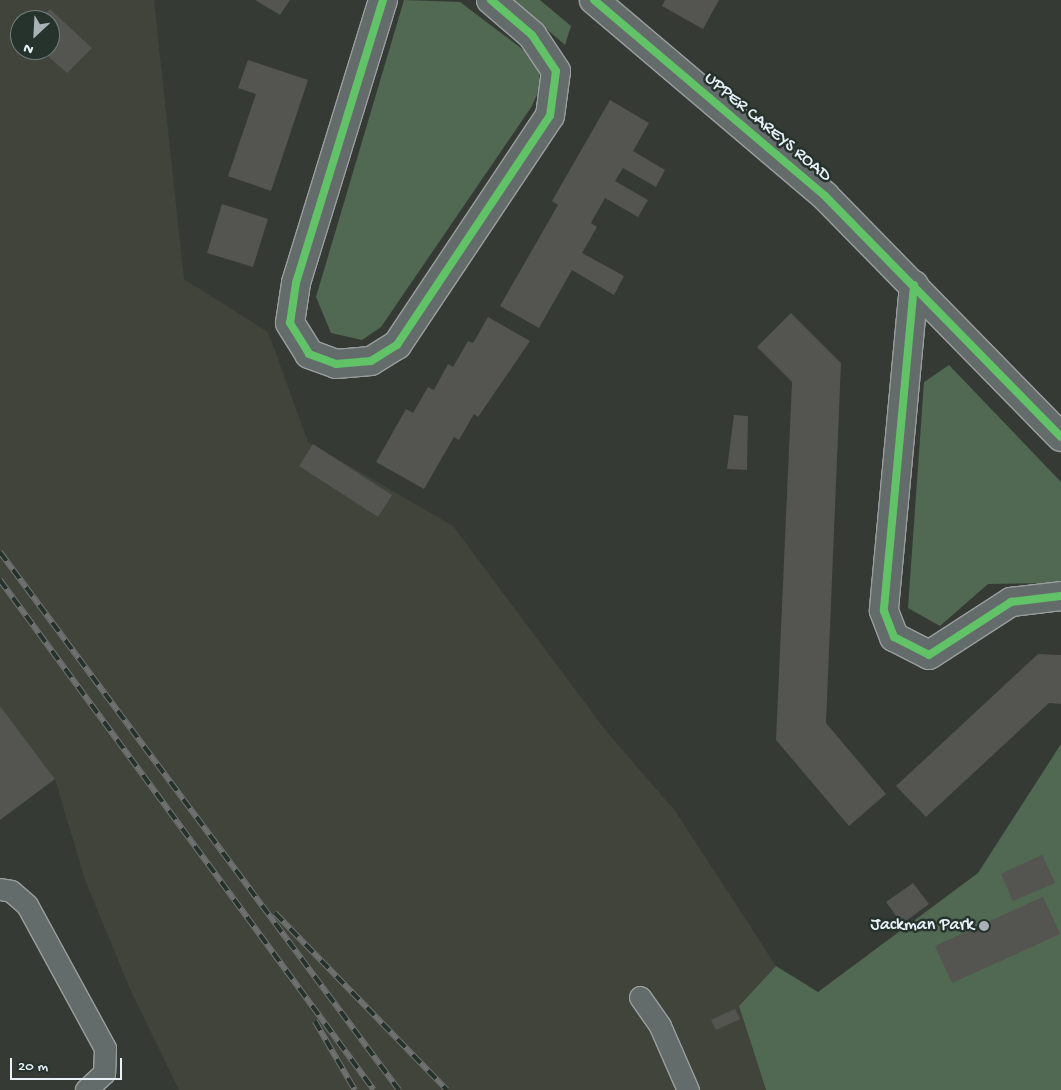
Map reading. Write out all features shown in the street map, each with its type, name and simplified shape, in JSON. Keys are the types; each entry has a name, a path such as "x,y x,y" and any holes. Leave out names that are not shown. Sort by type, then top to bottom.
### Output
{"street":[{"path":"383,0 296,283 290,323 309,354 336,364 372,360 397,345 550,116 556,71 532,35 491,0"},
{"name":"UPPER CAREYS ROAD","path":"594,0 825,196 1061,437"},
{"path":"914,285 884,611 894,637 929,655 1011,602 1061,596"}],"lane":[{"path":"0,889 11,891 27,905 105,1048 104,1073 86,1090"},
{"path":"640,997 660,1026 688,1090"}],"shaded area":[{"path":"0,0 154,0 184,279 268,332 308,442 453,526 606,731 676,812 776,966 739,1006 766,1090 179,1090 130,989 85,880 55,779 0,706"}],"green space":[{"path":"404,0 460,2 537,60 541,85 532,106 381,327 362,340 331,333 316,297"},
{"path":"513,0 540,0 571,26 565,45"},
{"path":"949,365 1061,482 1061,583 988,584 940,626 908,608 924,382"},
{"name":"Jackman Park","path":"1061,744 1061,1090 766,1090 739,1006 776,966 818,992 978,873"}],"building":[{"path":"255,0 290,0 280,15"},
{"path":"665,0 719,0 703,29 662,6"},
{"path":"60,18 92,48 67,73 52,60 60,60"},
{"path":"248,60 308,80 271,191 228,176 256,94 238,88"},
{"path":"610,100 649,123 633,151 665,170 656,187 623,168 615,181 648,200 638,217 605,198 591,223 597,227 582,253 624,276 614,295 572,270 539,328 500,306 558,205 552,201"},
{"path":"222,204 268,219 253,267 207,253"},
{"path":"791,313 841,363 826,723 886,794 849,826 776,740 792,382 757,347"},
{"path":"488,317 530,341 478,417 474,414 459,440 454,437 424,489 376,462 406,409 413,413 428,387 434,390 448,364 453,367 468,341 473,343"},
{"path":"734,415 748,416 747,470 727,469"},
{"path":"313,444 392,495 378,517 299,466"},
{"path":"1038,654 1061,655 1061,704 1049,703 926,817 896,786"},
{"path":"0,706 55,779 0,820"},
{"path":"1042,855 1055,883 1013,901 1001,874"},
{"path":"913,883 929,904 902,924 886,902"},
{"path":"1043,897 1060,934 952,983 935,946"},
{"path":"735,1009 740,1019 716,1030 711,1020"}],"railway":[{"path":"0,552 399,1090"},
{"path":"0,580 374,1090"},
{"path":"275,913 447,1090"},
{"path":"315,1021 355,1090"}],"cycle path":[{"path":"383,0 296,283 290,323 309,354 336,364 371,361 397,345 550,116 556,71 532,35 491,0"},
{"path":"594,0 825,196 1061,437"},
{"path":"914,285 884,611 894,637 929,655 1011,602 1061,596"}],"place":[{"name":"Jackman Park","path":"984,926"}]}
